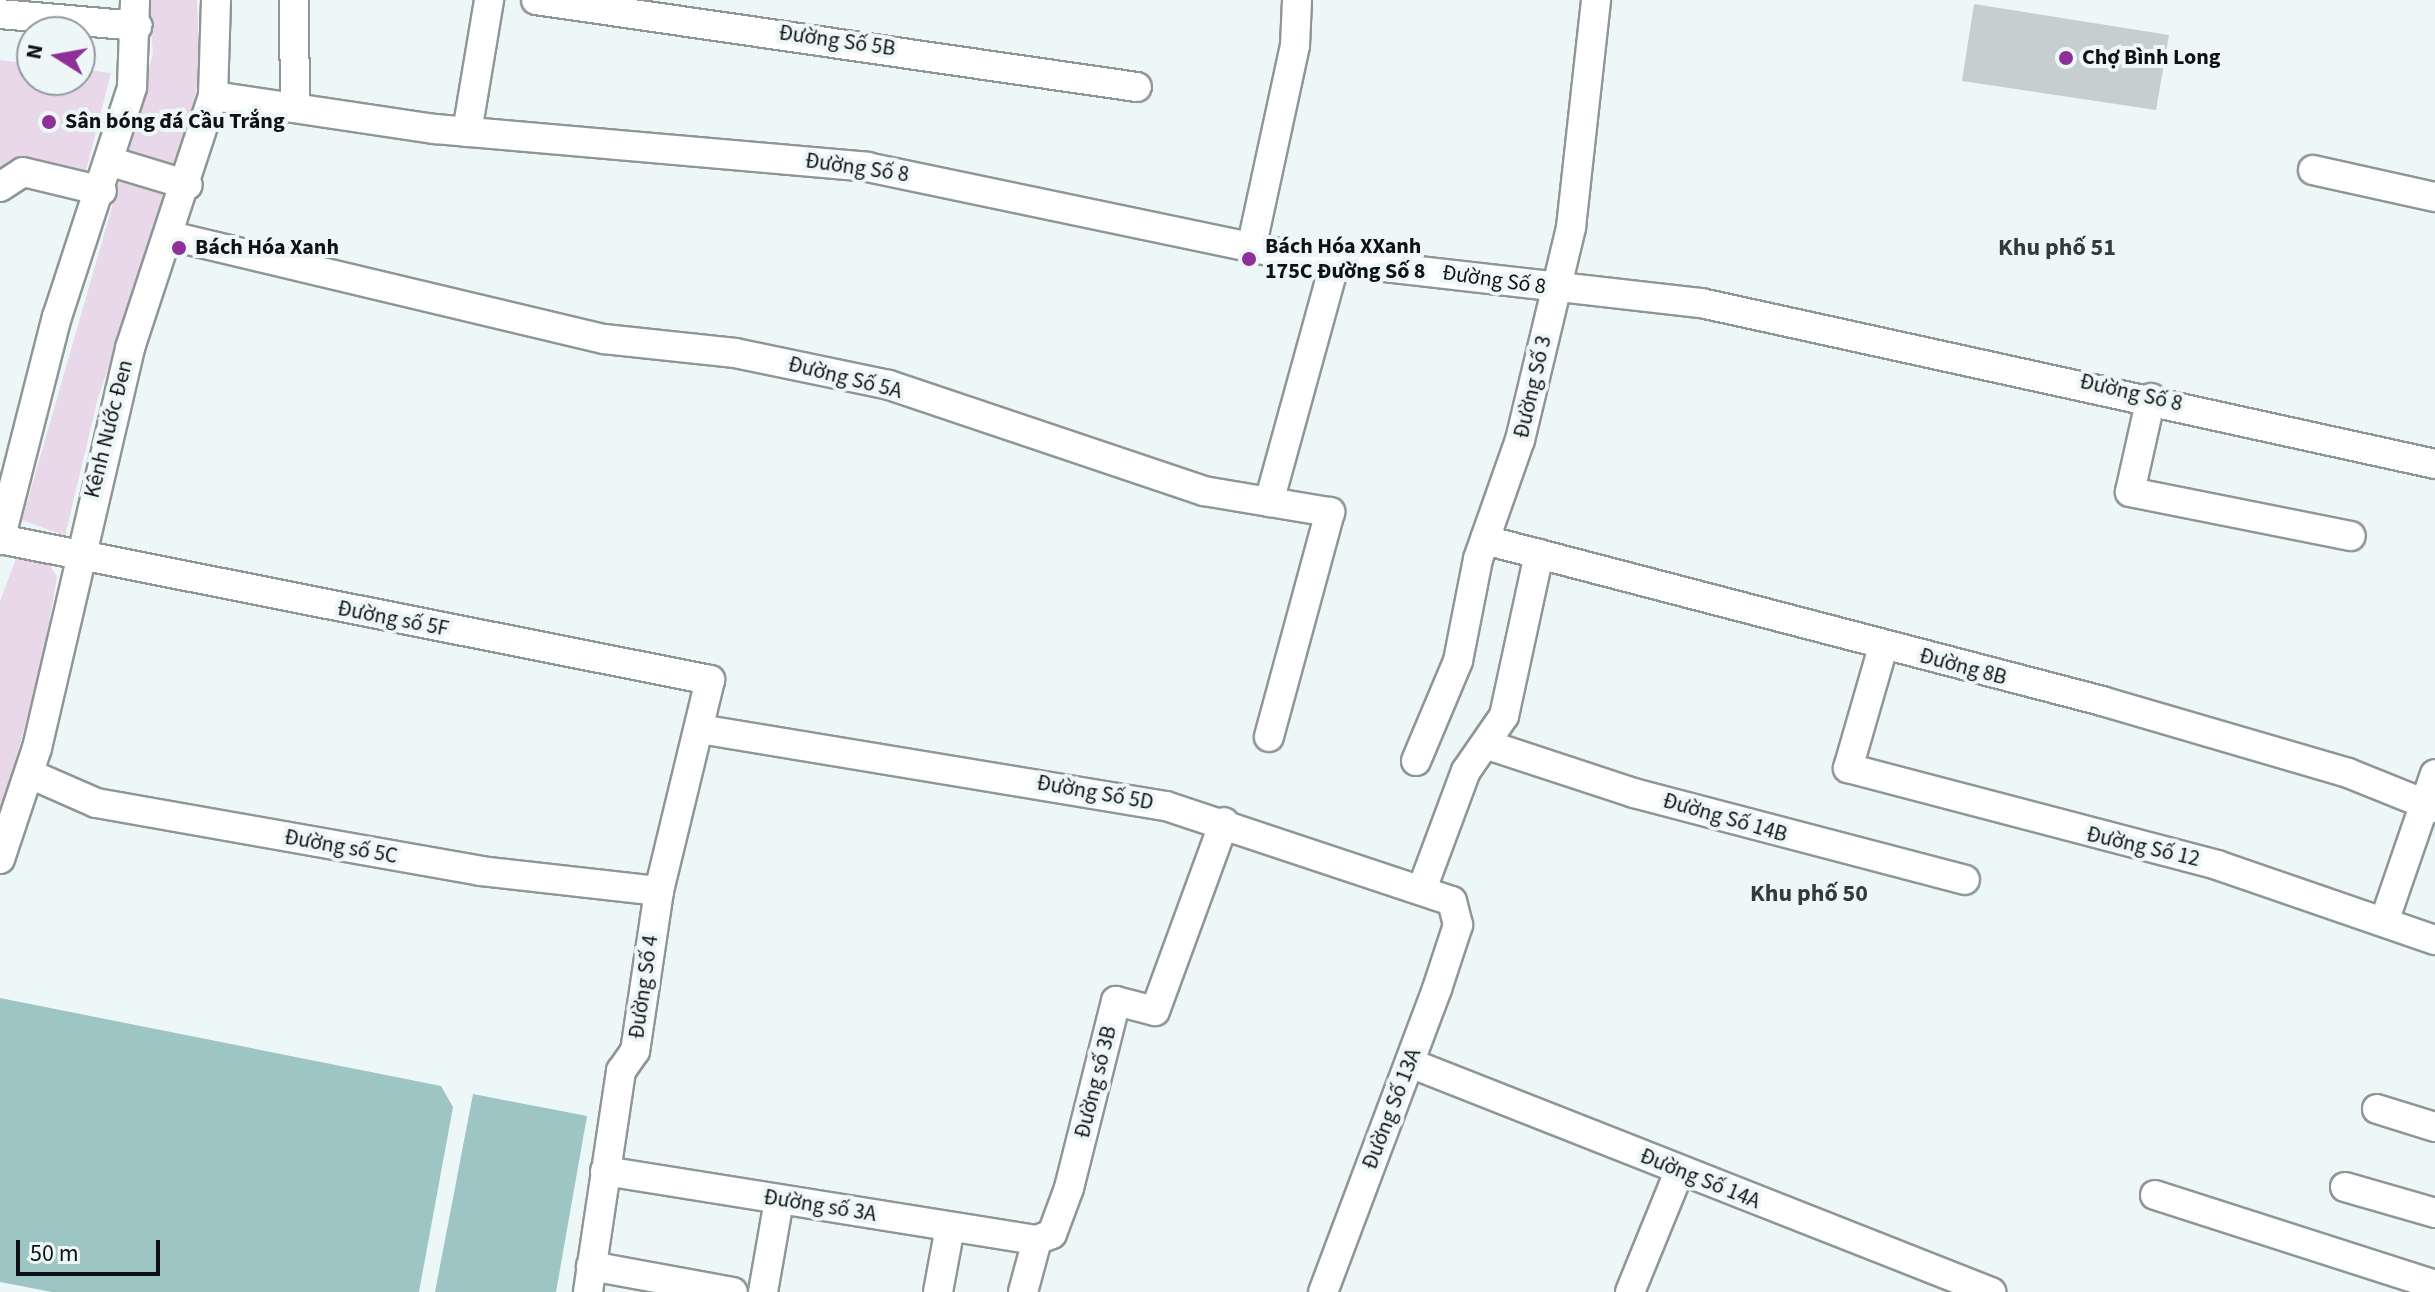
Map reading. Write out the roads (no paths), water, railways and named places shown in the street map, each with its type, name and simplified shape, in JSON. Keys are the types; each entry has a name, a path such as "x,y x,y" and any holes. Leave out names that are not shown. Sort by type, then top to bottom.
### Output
{"street":[{"name":"Kênh Nước Đen","path":"0,859 30,774 77,558 130,348 188,185 213,96 216,0"},
{"path":"294,0 295,108"},
{"path":"467,132 489,0"},
{"name":"Đường Số 5B","path":"536,0 1137,87"},
{"path":"1251,249 1295,46 1297,0"},
{"name":"Đường Số 3","path":"1416,761 1458,661 1485,540 1517,452 1571,227 1596,0"},
{"path":"0,14 136,13 132,87 112,162 57,317 0,540"},
{"name":"Đường Số 8","path":"213,96 467,132 867,167 1251,249 1701,303 2151,398 2435,464"},
{"path":"112,162 188,185"},
{"path":"2313,170 2435,197"},
{"path":"0,187 23,172 102,191"},
{"name":"Đường Số 5A","path":"171,236 604,339 735,353 889,385 1204,491 1330,512 1269,737"},
{"path":"1269,502 1336,259"},
{"path":"2151,398 2130,492 2351,536"},
{"name":"Đường số 5F","path":"0,540 77,558 710,680 700,729"},
{"name":"Đường 8B","path":"1485,540 1883,647 2102,701 2348,773 2431,807"},
{"path":"1422,889 1466,771 1488,745 1504,716 1539,554"},
{"name":"Đường Số 12","path":"1883,647 1848,768 2217,865 2385,919 2435,940"},
{"name":"Đường Số 5D","path":"700,729 1097,793 1224,822 1422,889 1457,906 1458,925"},
{"name":"Đường Số 4","path":"590,1279 621,1071 635,1051 659,891 700,729"},
{"name":"Đường Số 14B","path":"1488,745 1778,833 1965,880"},
{"name":"Đường số 5C","path":"30,774 96,803 480,871 659,891"},
{"path":"2385,919 2431,807 2435,774"},
{"name":"Đường số 3B","path":"1023,1292 1037,1240 1052,1234 1069,1188 1116,1001 1155,1011 1224,822"},
{"name":"Đường Số 13A","path":"1323,1292 1410,1063 1458,925"},
{"name":"Đường Số 14A","path":"1410,1063 1679,1172 1991,1292"},
{"path":"2377,1109 2435,1127"},
{"name":"Đường số 3A","path":"605,1171 1037,1240"},
{"path":"1630,1292 1679,1172"},
{"path":"2345,1187 2435,1213"},
{"path":"2155,1195 2435,1285"},
{"path":"763,1292 779,1200"},
{"path":"938,1292 950,1227"},
{"path":"590,1279 733,1292"}],"water":[{"path":"0,998 441,1086 453,1107 419,1292 52,1292 0,1282"},
{"path":"473,1094 587,1116 556,1292 435,1292"}],"place":[{"name":"Chợ Bình Long","path":"2066,58"},
{"name":"Sân bóng đá Cầu Trắng","path":"49,122"},
{"name":"Bách Hóa Xanh","path":"179,248"},
{"name":"Bách Hóa XXanh 175C Đường Số 8","path":"1249,259"}],"district":[{"name":"Khu phố 51","path":"2057,248"},
{"name":"Khu phố 50","path":"1809,894"}]}
